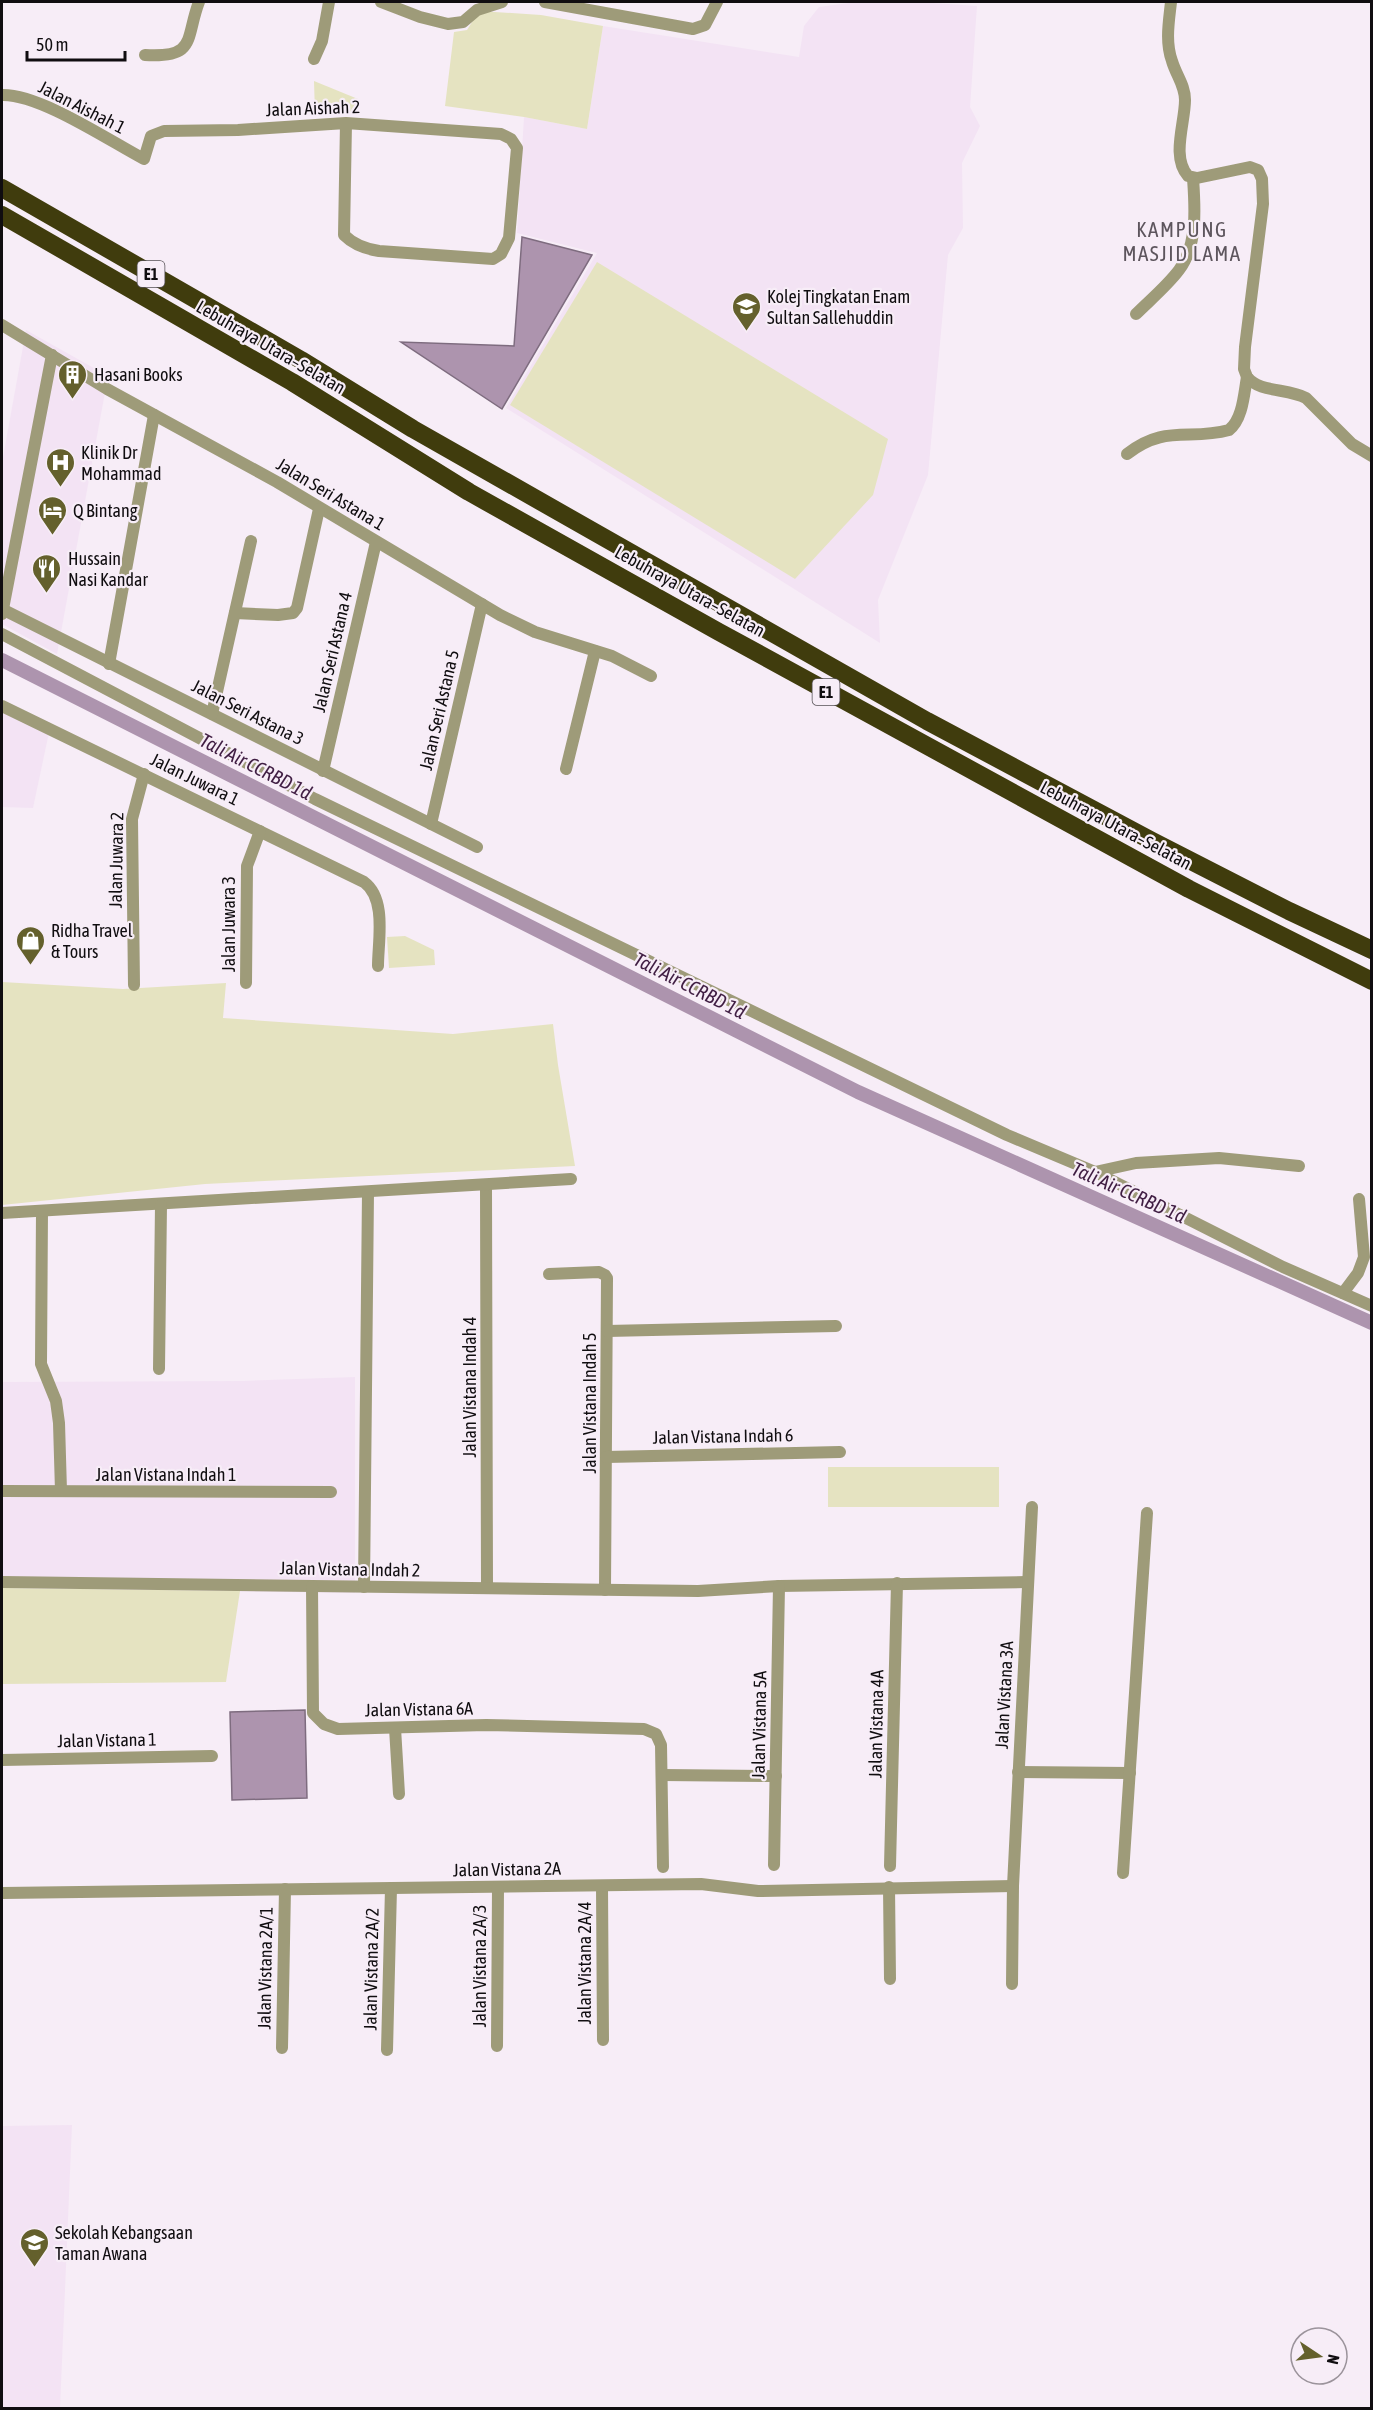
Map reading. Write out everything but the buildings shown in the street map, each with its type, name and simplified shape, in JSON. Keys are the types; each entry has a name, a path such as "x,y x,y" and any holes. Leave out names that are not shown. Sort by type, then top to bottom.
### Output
{"highway":[{"name":"Lebuhraya Utara–Selatan","path":"2,188 301,360 413,429 927,721 1152,841 1371,950"},
{"name":"Lebuhraya Utara–Selatan","path":"2,215 292,382 470,492 861,711 1189,889 1371,981"}],"street":[{"path":"145,55 165,56 180,50 188,42 199,2"},
{"path":"314,59 322,41 328,2"},
{"path":"381,2 420,17 448,24 463,22 477,10 502,2"},
{"path":"545,2 693,29 705,26 717,2"},
{"path":"1127,453 1148,440 1163,436 1229,430 1239,415 1247,377 1244,360 1263,204 1262,179 1258,170 1250,167 1193,178 1185,174 1180,161 1185,101 1182,82 1170,53 1168,34 1171,2"},
{"name":"Jalan Aishah 1","path":"2,95 20,96 40,103 144,159"},
{"name":"Jalan Aishah 2","path":"144,159 151,136 164,131 238,130 346,123 501,134 511,139 517,148 509,238 501,254 493,259 395,253 368,249 357,245 344,235 346,123"},
{"path":"1136,314 1184,263 1194,223 1193,178"},
{"name":"Jalan Seri Astana 1","path":"2,325 154,415 277,482 482,604 535,632 612,656 651,676"},
{"path":"2,612 52,355"},
{"path":"1247,377 1258,385 1299,394 1306,398 1352,444 1371,456"},
{"path":"109,664 154,415"},
{"path":"235,613 278,615 293,613 297,608 319,509"},
{"path":"212,714 251,542"},
{"name":"Jalan Seri Astana 4","path":"323,771 376,542"},
{"name":"Jalan Seri Astana 5","path":"431,824 482,604"},
{"name":"Jalan Seri Astana 3","path":"2,612 477,847"},
{"path":"2,634 315,799 1007,1134 1095,1172 1236,1244 1371,1306"},
{"path":"566,770 595,651"},
{"name":"Jalan Juwara 1","path":"2,706 356,878 371,888 376,898 379,919 378,966"},
{"name":"Jalan Juwara 2","path":"134,985 132,819 144,774"},
{"name":"Jalan Juwara 3","path":"246,983 246,873 248,860 260,831"},
{"path":"1095,1172 1136,1163 1219,1158 1299,1166"},
{"path":"2,1213 486,1186 571,1179"},
{"name":"Jalan Vistana Indah 4","path":"486,1186 487,1588"},
{"path":"364,1587 368,1192"},
{"path":"1343,1293 1358,1273 1364,1257 1359,1199"},
{"path":"159,1369 161,1205"},
{"path":"42,1211 41,1364 53,1392 59,1423 61,1491"},
{"name":"Jalan Vistana Indah 5","path":"549,1274 598,1272 605,1275 607,1330 605,1590"},
{"path":"607,1330 836,1326"},
{"name":"Jalan Vistana Indah 6","path":"606,1457 840,1452"},
{"name":"Jalan Vistana Indah 1","path":"2,1491 331,1492"},
{"name":"Jalan Vistana 3A","path":"1012,1984 1013,1886 1032,1507"},
{"path":"1123,1873 1147,1513"},
{"name":"Jalan Vistana Indah 2","path":"2,1582 698,1591 779,1586 1027,1582"},
{"name":"Jalan Vistana 4A","path":"890,1866 897,1583"},
{"name":"Jalan Vistana 6A","path":"312,1586 313,1713 324,1724 338,1728 486,1725 644,1729 656,1734 662,1745 662,1775"},
{"name":"Jalan Vistana 5A","path":"774,1865 779,1586"},
{"path":"395,1728 399,1794"},
{"name":"Jalan Vistana 1","path":"2,1760 212,1756"},
{"path":"1018,1772 1130,1773"},
{"path":"663,1868 662,1775 776,1776"},
{"name":"Jalan Vistana 2A","path":"2,1893 701,1884 758,1891 1013,1886"},
{"name":"Jalan Vistana 2A/4","path":"602,1886 603,2040"},
{"name":"Jalan Vistana 2A/3","path":"497,2046 498,1887"},
{"path":"889,1887 890,1979"},
{"name":"Jalan Vistana 2A/2","path":"387,2050 391,1888"},
{"name":"Jalan Vistana 2A/1","path":"282,2048 285,1890"}],"shaded area":[{"name":"Kolej Tingkatan Enam Sultan Sallehuddin","path":"856,2 918,2 977,6 970,107 980,126 962,163 963,228 948,255 928,475 878,600 880,643 506,408 597,253 517,233 524,117 587,129 603,26 799,57 804,26 819,7"},
{"path":"479,11 541,15 603,26 587,129 445,106 454,32 467,30"},
{"path":"314,81 358,99 358,113 315,114"},
{"path":"522,237 592,255 502,409 401,342 514,346"},
{"path":"597,262 888,439 873,495 795,579 510,405"},
{"path":"26,330 108,376 57,654 2,624 2,463"},
{"path":"2,701 51,723 33,808 2,807"},
{"path":"405,936 434,950 435,965 389,968 387,937"},
{"path":"2,982 123,989 226,983 223,1018 453,1034 553,1024 575,1166 205,1184 2,1205"},
{"path":"355,1377 355,1593 2,1588 2,1382 243,1381"},
{"path":"828,1467 999,1467 999,1507 828,1507"},
{"path":"2,1588 240,1591 226,1682 2,1684"},
{"path":"305,1710 307,1798 232,1800 230,1712"},
{"name":"Sekolah Kebangsaan Taman Awana","path":"72,2125 60,2408 2,2408 2,2126"}],"waterway":[{"name":"Tali Air CCRBD 1d","path":"2,660 858,1092 1372,1323"}],"place":[{"name":"Kolej Tingkatan Enam Sultan Sallehuddin","path":"746,332"},
{"name":"Hasani Books","path":"73,400"},
{"name":"Klinik Dr Mohammad","path":"60,488"},
{"name":"Q Bintang","path":"52,536"},
{"name":"Hussain Nasi Kandar","path":"47,594"},
{"name":"Ridha Travel & Tours","path":"30,966"},
{"name":"Sekolah Kebangsaan Taman Awana","path":"34,2268"}],"district":[{"name":"KAMPUNG MASJID LAMA","path":"1182,241"}]}
